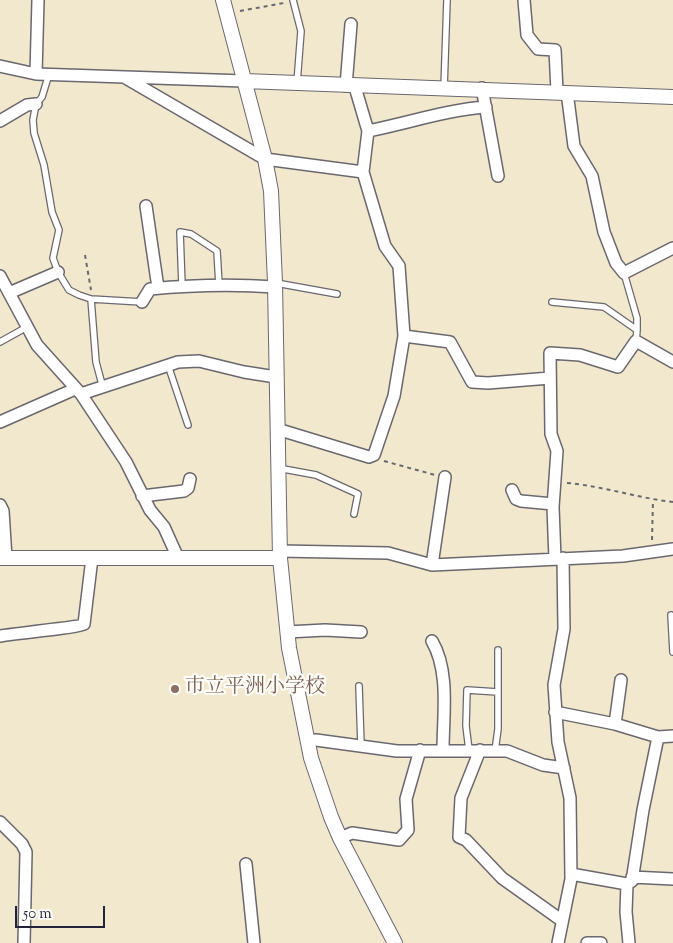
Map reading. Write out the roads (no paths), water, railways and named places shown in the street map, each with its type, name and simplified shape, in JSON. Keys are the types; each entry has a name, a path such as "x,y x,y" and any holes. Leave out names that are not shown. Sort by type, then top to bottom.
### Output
{"street":[{"path":"36,74 38,0"},
{"path":"524,0 527,35 538,49 555,50 574,146 592,176 604,232 616,263 624,272 673,248"},
{"path":"225,6 265,159 274,230 280,555 287,632 311,758 340,838 395,943"},
{"path":"278,429 370,457 374,454 394,396 404,336 399,266 385,246 363,172 368,131 367,120 350,86 351,24"},
{"path":"0,66 36,74 444,89 482,88 673,97"},
{"path":"124,77 265,159 363,172"},
{"path":"482,88 498,176"},
{"path":"0,121 16,110 36,104"},
{"path":"368,131 405,124 455,110 486,107"},
{"path":"146,206 158,288"},
{"path":"9,293 58,272"},
{"path":"0,276 37,345 78,391 126,462 150,510 164,527 178,558"},
{"path":"142,302 150,289 182,286 276,285"},
{"path":"404,336 450,342 472,382 488,383 550,378"},
{"path":"558,943 571,874 570,798 558,742 555,712 554,685 565,613 553,504 557,451 551,434 550,354 580,355 618,367 636,336 673,362"},
{"path":"0,422 78,391 102,388 167,365 199,361 244,372 276,377"},
{"path":"432,565 445,477"},
{"path":"142,496 184,491 188,488 190,479"},
{"path":"512,490 516,499 521,501 553,504"},
{"path":"0,505 3,511 3,558 178,558 388,554 432,565 623,556 673,549"},
{"path":"0,636 58,627 80,628 84,624 92,558"},
{"path":"287,632 325,630 361,632"},
{"path":"432,641 439,652 444,682 443,750"},
{"path":"615,724 622,680"},
{"path":"555,712 615,724 658,737 673,736"},
{"path":"628,943 626,912 630,880 658,737"},
{"path":"308,741 316,740 397,751 507,751 543,765 564,768"},
{"path":"340,838 352,834 399,840 408,830 406,799 420,750"},
{"path":"474,750 461,798 459,838 466,840 502,878 561,920"},
{"path":"0,822 22,844 26,852 24,943"},
{"path":"246,864 254,943"},
{"path":"571,874 630,880 673,879"},
{"path":"587,943 601,943"}],"lane":[{"path":"444,89 448,0"},
{"path":"292,1 301,31 296,84"},
{"path":"49,74 42,97 36,104 33,120 34,133 44,165 52,212 58,230 53,258 58,272 69,290 91,299 142,302"},
{"path":"182,286 180,232 191,234 217,251 219,286"},
{"path":"624,272 637,318 636,336"},
{"path":"276,285 337,294"},
{"path":"91,299 96,362 102,388"},
{"path":"552,302 604,307 636,336"},
{"path":"0,342 27,327"},
{"path":"167,365 188,425"},
{"path":"278,468 316,475 358,494 354,514"},
{"path":"671,615 673,652"},
{"path":"495,751 498,650"},
{"path":"359,686 361,746"},
{"path":"474,750 466,726 467,690 498,692"}],"place":[{"name":"市立平洲小学校","path":"175,689"}]}
